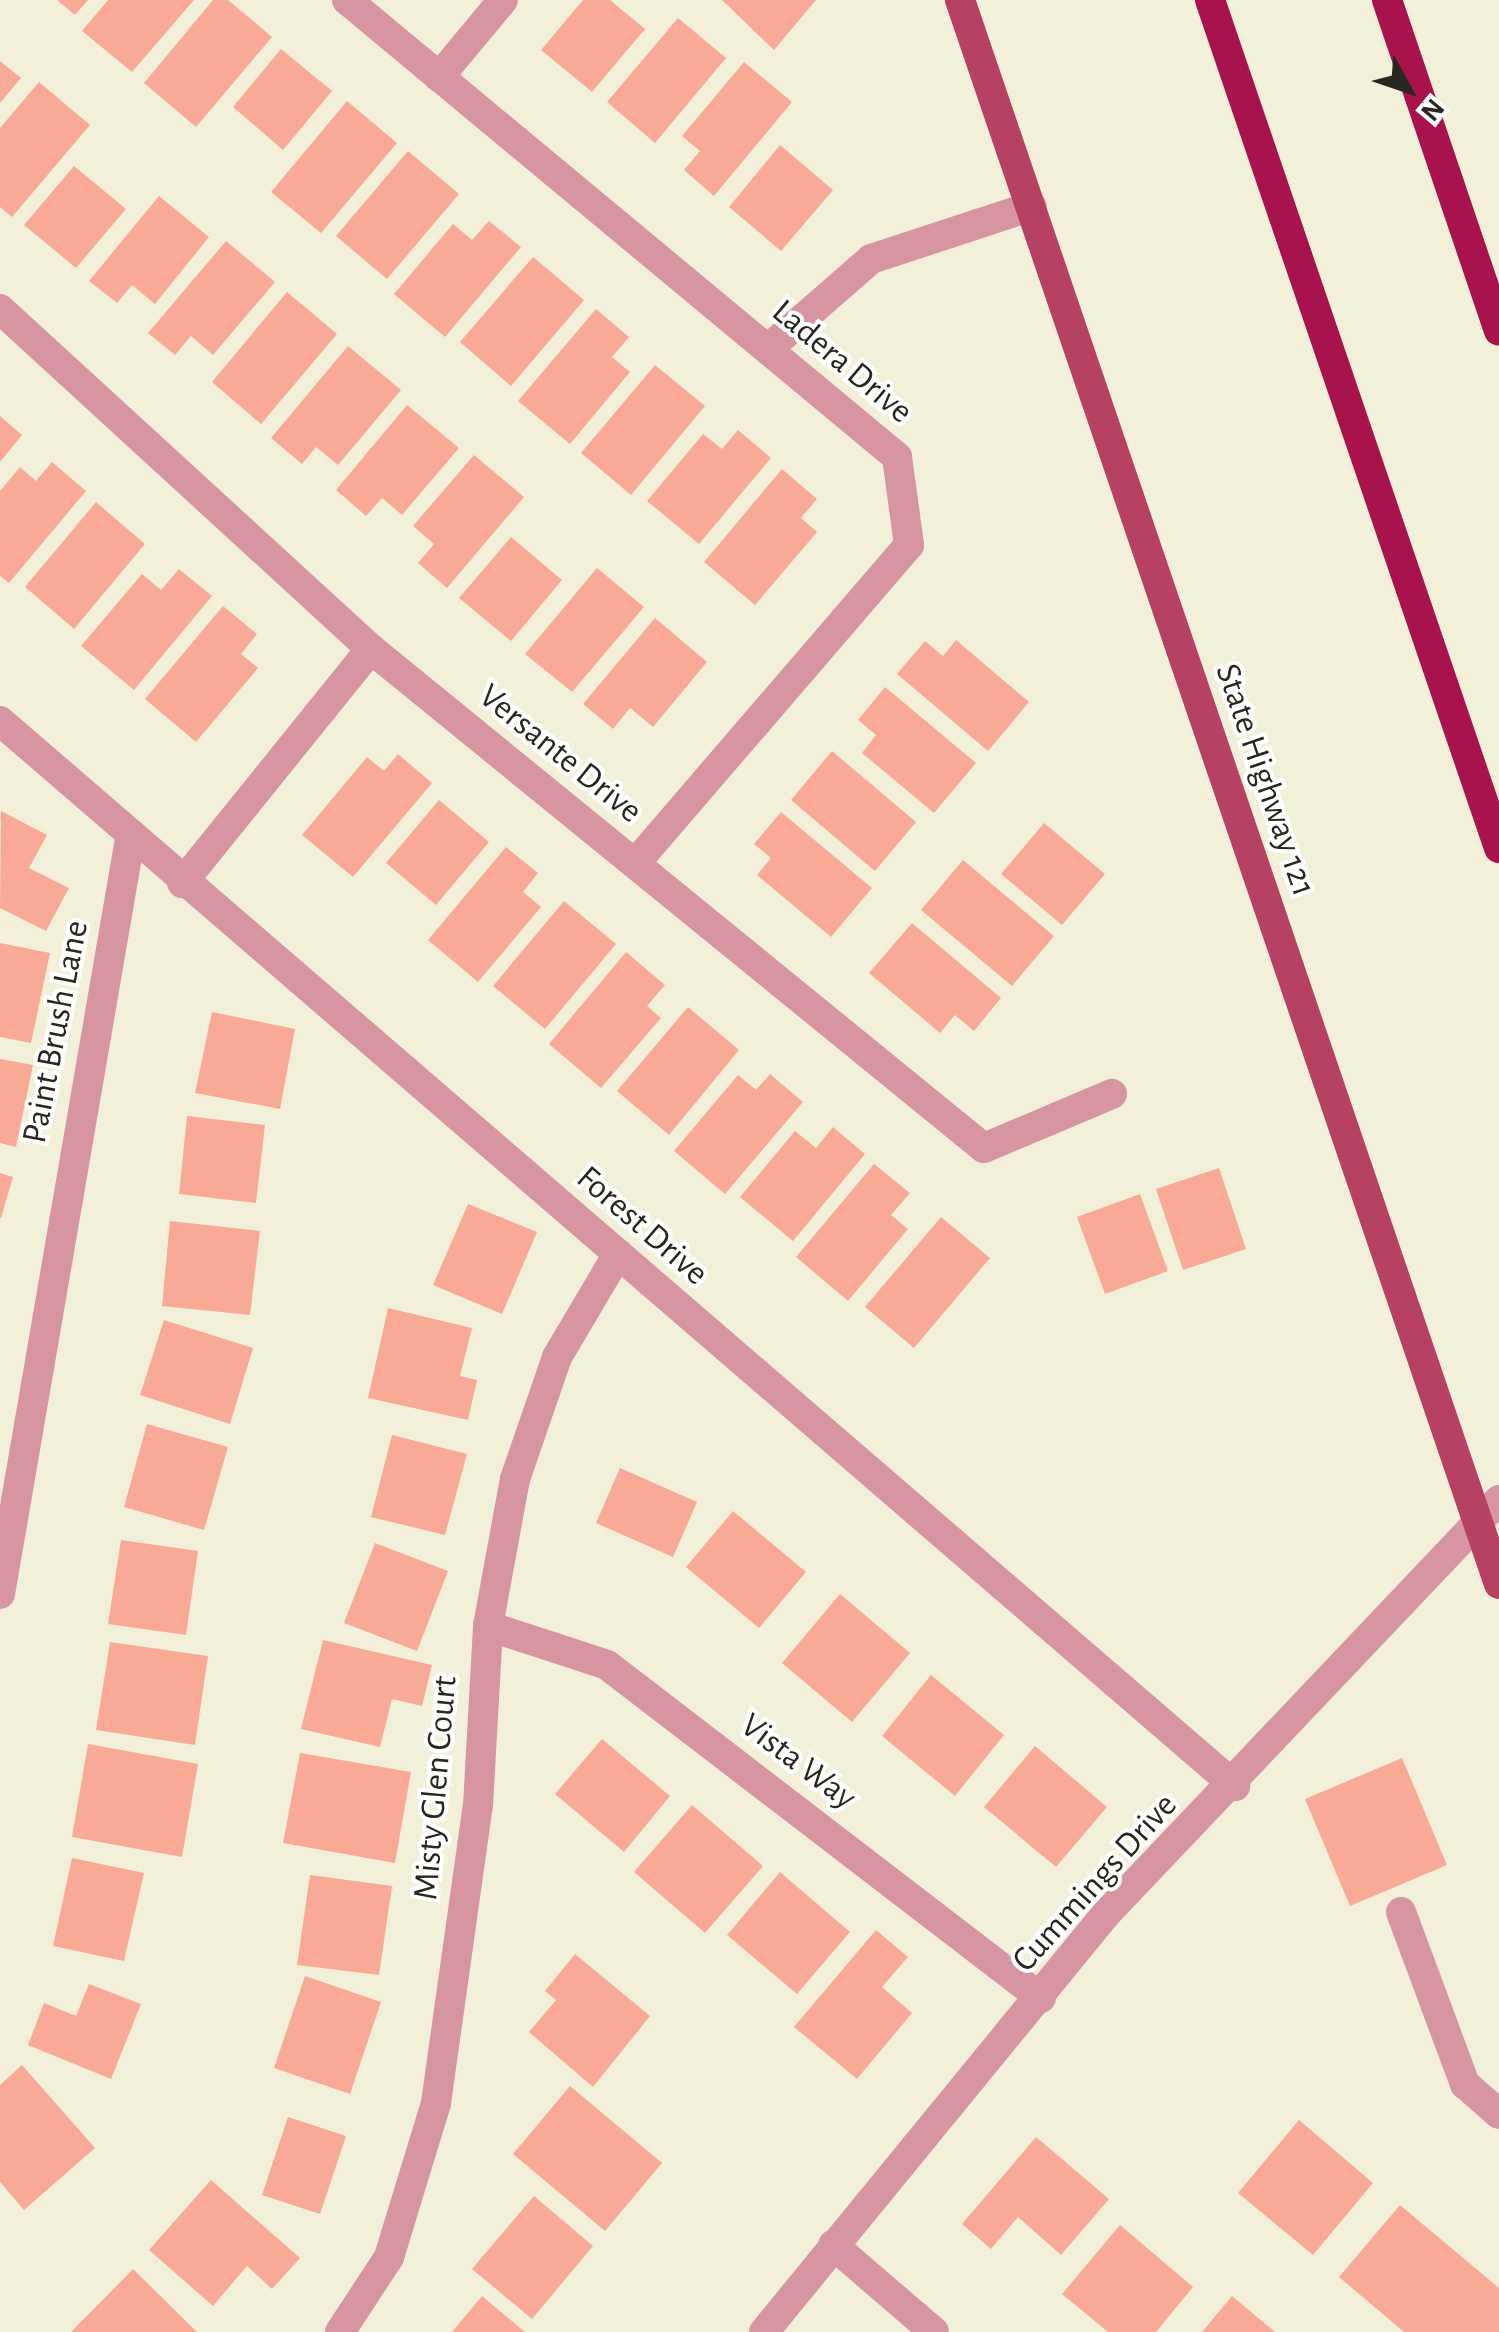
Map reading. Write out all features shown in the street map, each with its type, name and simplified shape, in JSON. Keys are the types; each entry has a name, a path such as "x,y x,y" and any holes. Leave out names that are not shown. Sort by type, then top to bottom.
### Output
{"highway":[{"path":"1210,0 1499,848"},
{"path":"1387,0 1499,331"}],"main road":[{"name":"State Highway 121","path":"960,0 1499,1584"}],"street":[{"name":"Ladera Drive","path":"347,0 897,457 910,545 635,864"},
{"path":"440,77 504,0"},
{"path":"768,349 870,259 1032,206"},
{"name":"Versante Drive","path":"0,310 371,648 984,1148 1112,1094"},
{"path":"182,884 371,648"},
{"name":"Forest Drive","path":"0,721 182,884 1235,1786"},
{"name":"Paint Brush Lane","path":"0,1594 130,839"},
{"name":"Misty Glen Court","path":"340,2332 388,2257 436,2103 478,1806 488,1626 542,1396 618,1254"},
{"name":"Cummings Drive","path":"764,2332 1106,1914 1235,1786 1499,1500"},
{"name":"Vista Way","path":"488,1626 607,1665 1041,1998"},
{"path":"1402,1912 1465,2084 1499,2114"},
{"path":"833,2245 934,2332"}],"building":[{"path":"57,0 88,0 75,15"},
{"path":"108,0 194,0 132,72 82,31"},
{"path":"213,0 228,0 272,37 196,127 144,83"},
{"path":"583,0 610,0 645,29 592,92 541,50"},
{"path":"722,0 816,0 774,50"},
{"path":"678,18 726,58 655,143 607,102"},
{"path":"281,49 332,91 283,150 233,107"},
{"path":"0,61 21,78 0,103"},
{"path":"744,62 792,102 714,196 684,170 700,151 682,136"},
{"path":"39,82 90,125 12,217 0,207 0,128"},
{"path":"347,101 397,143 321,233 271,192"},
{"path":"780,145 833,190 781,251 729,207"},
{"path":"408,151 459,194 387,279 336,236"},
{"path":"74,166 126,209 76,268 24,225"},
{"path":"159,196 209,237 155,304 132,285 117,303 89,281"},
{"path":"489,221 521,247 445,337 394,294 453,224 472,240"},
{"path":"226,241 275,282 213,355 191,336 175,355 148,333"},
{"path":"533,257 584,300 511,386 460,342"},
{"path":"287,292 337,334 261,424 212,382"},
{"path":"596,309 629,337 612,357 630,372 570,444 518,401"},
{"path":"348,346 401,390 338,465 316,447 302,464 271,438"},
{"path":"655,365 705,406 631,495 581,453"},
{"path":"407,405 459,448 402,515 382,498 366,516 336,490"},
{"path":"0,416 22,435 0,462"},
{"path":"738,430 771,458 699,544 647,501 703,434 722,449"},
{"path":"474,455 524,497 447,588 418,563 434,544 413,526"},
{"path":"52,462 86,491 9,583 0,576 0,491 20,467 36,481"},
{"path":"782,469 817,499 801,518 817,532 755,605 704,562"},
{"path":"96,502 145,544 74,629 25,587"},
{"path":"511,537 562,580 511,641 459,598"},
{"path":"597,568 644,607 572,692 525,654"},
{"path":"179,569 212,596 134,690 81,646 142,574 161,590"},
{"path":"223,606 257,634 241,654 258,668 196,742 145,699"},
{"path":"655,618 707,662 653,727 630,708 613,729 583,704"},
{"path":"956,640 1029,702 988,751 897,674 925,641 943,656"},
{"path":"885,687 976,763 934,813 862,753 876,735 858,720"},
{"path":"832,751 916,822 875,871 791,800"},
{"path":"398,754 432,783 353,877 302,835 367,757 384,771"},
{"path":"439,800 489,842 436,905 386,863"},
{"path":"1,811 47,835 29,868 69,888 46,931 0,908"},
{"path":"781,812 872,888 831,937 757,875 771,858 754,844"},
{"path":"1044,823 1105,874 1062,925 1001,874"},
{"path":"506,847 538,873 523,892 541,907 478,982 428,940"},
{"path":"963,860 1054,936 1012,986 921,910"},
{"path":"564,901 616,944 545,1029 493,986"},
{"path":"912,923 1001,998 974,1031 955,1015 940,1033 869,973"},
{"path":"0,943 50,953 31,1043 0,1037"},
{"path":"626,952 665,985 647,1006 661,1018 601,1088 549,1044"},
{"path":"688,1007 739,1050 669,1135 617,1091"},
{"path":"212,1012 295,1029 280,1109 195,1093"},
{"path":"0,1059 33,1065 16,1147 0,1143"},
{"path":"770,1074 803,1102 725,1194 674,1151 738,1075 756,1090"},
{"path":"187,1116 265,1125 256,1203 179,1194"},
{"path":"833,1127 865,1154 793,1241 740,1197 795,1131 816,1148"},
{"path":"874,1164 910,1193 891,1215 908,1229 848,1301 796,1257"},
{"path":"1219,1168 1246,1249 1183,1270 1156,1189"},
{"path":"0,1173 13,1177 1,1218 0,1218"},
{"path":"1140,1194 1168,1271 1105,1294 1077,1217"},
{"path":"468,1204 537,1232 502,1314 433,1285"},
{"path":"941,1217 990,1258 914,1348 865,1307"},
{"path":"170,1221 260,1231 250,1315 162,1306"},
{"path":"388,1308 472,1328 460,1376 477,1380 468,1420 368,1398"},
{"path":"164,1320 253,1348 230,1424 140,1395"},
{"path":"147,1424 228,1447 204,1530 124,1507"},
{"path":"392,1435 467,1454 445,1535 371,1517"},
{"path":"620,1468 697,1502 673,1557 596,1523"},
{"path":"733,1511 806,1572 759,1628 686,1567"},
{"path":"121,1540 198,1551 186,1635 108,1624"},
{"path":"375,1543 448,1571 417,1651 344,1623"},
{"path":"840,1594 910,1653 852,1722 782,1663"},
{"path":"323,1640 432,1665 422,1706 392,1699 380,1747 301,1729"},
{"path":"110,1642 208,1656 195,1745 96,1730"},
{"path":"931,1675 1004,1735 955,1796 882,1736"},
{"path":"602,1739 670,1796 624,1852 555,1794"},
{"path":"88,1744 198,1764 182,1857 72,1837"},
{"path":"1035,1746 1107,1807 1056,1867 984,1807"},
{"path":"300,1753 411,1772 395,1863 283,1843"},
{"path":"1402,1758 1447,1865 1350,1906 1305,1799"},
{"path":"692,1805 763,1866 705,1933 634,1872"},
{"path":"72,1858 144,1873 124,1961 53,1946"},
{"path":"780,1872 850,1932 797,1994 727,1935"},
{"path":"310,1875 392,1886 379,1975 297,1965"},
{"path":"876,1930 908,1957 882,1987 912,2013 857,2079 794,2027"},
{"path":"575,1954 650,2016 593,2087 529,2032 556,2000 545,1991"},
{"path":"305,1976 381,2002 350,2094 274,2068"},
{"path":"89,1984 141,2004 111,2079 28,2045 44,2003 76,2016"},
{"path":"22,2065 95,2148 24,2210 0,2182 0,2085"},
{"path":"570,2086 662,2163 605,2231 513,2154"},
{"path":"288,2117 346,2136 320,2214 262,2195"},
{"path":"1299,2120 1373,2183 1313,2255 1238,2193"},
{"path":"1036,2137 1109,2199 1061,2255 1018,2217 991,2249 962,2224"},
{"path":"211,2180 300,2258 272,2289 247,2266 213,2306 149,2250"},
{"path":"534,2196 593,2246 532,2319 472,2269"},
{"path":"1400,2205 1499,2288 1499,2332 1404,2332 1339,2277"},
{"path":"1120,2225 1193,2287 1156,2332 1108,2332 1062,2294"},
{"path":"133,2269 197,2332 71,2332"},
{"path":"482,2296 525,2332 452,2332"},
{"path":"1232,2296 1275,2332 1202,2332"}]}
